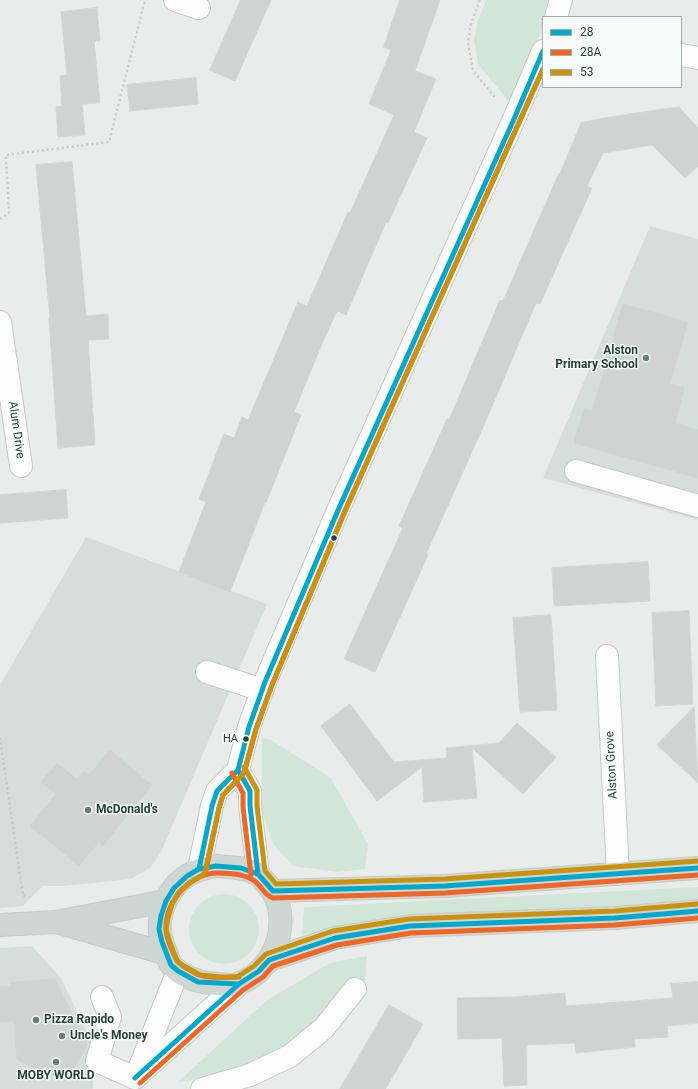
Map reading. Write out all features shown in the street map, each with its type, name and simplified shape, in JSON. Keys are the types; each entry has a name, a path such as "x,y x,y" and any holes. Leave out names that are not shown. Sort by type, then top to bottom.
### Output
{"main road":[{"path":"56,922 172,963 198,982 239,984 259,972 268,960 277,942 281,923 280,905 272,891 258,874 240,868 216,866 199,870 187,876 174,888 166,902 161,916 159,929 162,942 172,963"},
{"path":"272,891 445,886 698,868"},
{"path":"0,925 56,922 166,902"},
{"path":"268,960 335,938 410,926 616,918 698,911"}],"street":[{"path":"175,0 199,8"},
{"path":"556,16 561,0"},
{"path":"199,870 212,806 218,791 238,770 249,727 262,690 339,508 514,119 542,53"},
{"path":"682,55 698,58"},
{"name":"Alum Drive","path":"0,322 21,466"},
{"path":"576,471 698,506"},
{"name":"Alston Grove","path":"606,656 618,874"},
{"path":"207,672 262,690"},
{"path":"238,770 250,791 250,806 258,874"},
{"path":"132,1084 172,963"},
{"path":"132,1084 239,984"},
{"path":"202,1089 250,1075 290,1056 324,1028 355,989"},
{"path":"102,997 110,1017 97,1061 132,1084"}],"path":[{"path":"0,219 10,213 6,155 109,142 145,0"},
{"path":"480,0 471,24 468,43 473,71 514,119"},
{"path":"0,738 23,896 31,896"}],"shaded area":[{"name":"Alston Primary School","path":"650,226 698,239 698,520 543,478"},
{"path":"86,537 267,604 161,852 151,867 131,879 63,886 42,886 23,906 0,908 0,685"},
{"path":"32,946 61,978 93,1046 93,1089 0,1089 0,948"}],"green space":[{"path":"486,0 550,0 546,16 542,16 542,29 510,103 478,64 474,40 477,24"},
{"path":"262,738 271,740 331,778 368,844 365,869 337,872 293,866 273,844 262,811"},
{"path":"698,887 698,899 570,911 412,917 352,923 302,935 304,907"},
{"path":"224,894 243,900 253,910 259,929 253,948 243,958 224,964 205,958 195,948 189,929 195,910 205,900"},
{"path":"367,956 365,980 346,983 307,1035 271,1059 229,1075 178,1082 267,1000 330,963"}],"building":[{"path":"241,0 271,0 235,81 210,70"},
{"path":"400,0 440,0 415,71 436,79 414,132 427,138 388,223 386,222 346,315 337,311 324,339 294,412 301,415 230,592 179,572 206,502 199,499 224,434 234,438 242,417 248,420 298,302 307,306 348,212 350,213 394,115 369,104 391,50 384,47"},
{"path":"97,8 100,41 94,41 100,103 82,104 85,135 58,137 56,107 62,106 60,76 67,75 61,12"},
{"path":"196,78 198,104 130,111 127,85"},
{"path":"679,107 698,128 698,166 685,178 652,145 603,153 587,186 592,188 540,304 536,303 484,425 426,554 428,555 375,672 344,659 403,528 399,526 447,419 449,420 500,300 503,301 559,173 560,174 581,123 603,118"},
{"path":"72,162 86,316 108,314 109,339 88,340 95,445 58,448 50,318 36,165"},
{"path":"623,304 688,322 670,384 684,388 675,423 698,430 698,478 574,443 584,409 592,411"},
{"path":"66,490 68,518 0,523 0,495"},
{"path":"648,562 650,601 554,606 552,568"},
{"path":"689,611 693,704 656,706 652,613"},
{"path":"551,615 557,710 520,712 513,618"},
{"path":"350,704 394,762 447,758 446,748 499,743 517,723 556,757 523,794 472,748 477,798 424,802 422,767 377,801 321,726"},
{"path":"694,707 698,783 657,745"},
{"name":"McDonald's","path":"110,750 152,785 103,846 99,842 79,866 30,826 56,794 41,782 57,763 77,779 84,771 89,775"},
{"path":"55,979 88,1045 65,1081 17,1060 14,1021 0,1022 0,987 11,986 10,983"},
{"path":"698,982 698,1023 667,1026 668,1037 634,1039 635,1047 576,1053 575,1043 526,1045 527,1085 504,1086 502,1038 458,1039 457,998 514,997 565,993 566,1006 673,998 671,984"},
{"path":"389,1005 423,1024 399,1066 385,1089 340,1089"}],"transit line":[{"name":"28","path":"199,869 212,806 217,791 238,770 249,727 265,682 339,508 514,119 542,53"},
{"name":"28A","path":"206,870 223,795 244,773 256,729 272,685 345,511 542,71"},
{"name":"53","path":"542,71 345,511 272,685 256,729 244,773 223,795 205,872 179,892 172,904 166,929 177,961 182,965 200,975 237,977 254,966 266,954 333,931 409,919 615,911 697,904"},
{"name":"53","path":"244,767 257,790 257,806 265,871 276,884 445,879 698,861"},
{"name":"28","path":"238,770 250,791 250,806 258,874"},
{"name":"28A","path":"232,773 243,793 243,807 251,875"},
{"name":"28","path":"239,984 198,982 178,971 171,965 162,942 159,929 161,916 166,901 174,888 187,876 199,869 216,866 241,868 258,874 273,891 445,886 698,868"},
{"name":"28A","path":"239,977 208,977 193,972 179,962 173,953 168,940 166,932 167,918 175,899 189,883 208,874 227,873 245,876 256,882 267,895 273,898 445,893 698,875"},
{"name":"28","path":"135,1078 239,984 259,971 269,960 335,938 410,926 615,918 698,911"},
{"name":"28A","path":"140,1083 243,990 263,977 273,966 337,945 411,933 615,925 698,918"}],"place":[{"name":"Alston Primary School","path":"646,358"},
{"name":"HA","path":"246,739"},
{"name":"McDonald's","path":"88,810"},
{"name":"Pizza Rapido","path":"36,1020"},
{"name":"Uncle's Money","path":"62,1036"},
{"name":"MOBY WORLD","path":"56,1062"}]}
